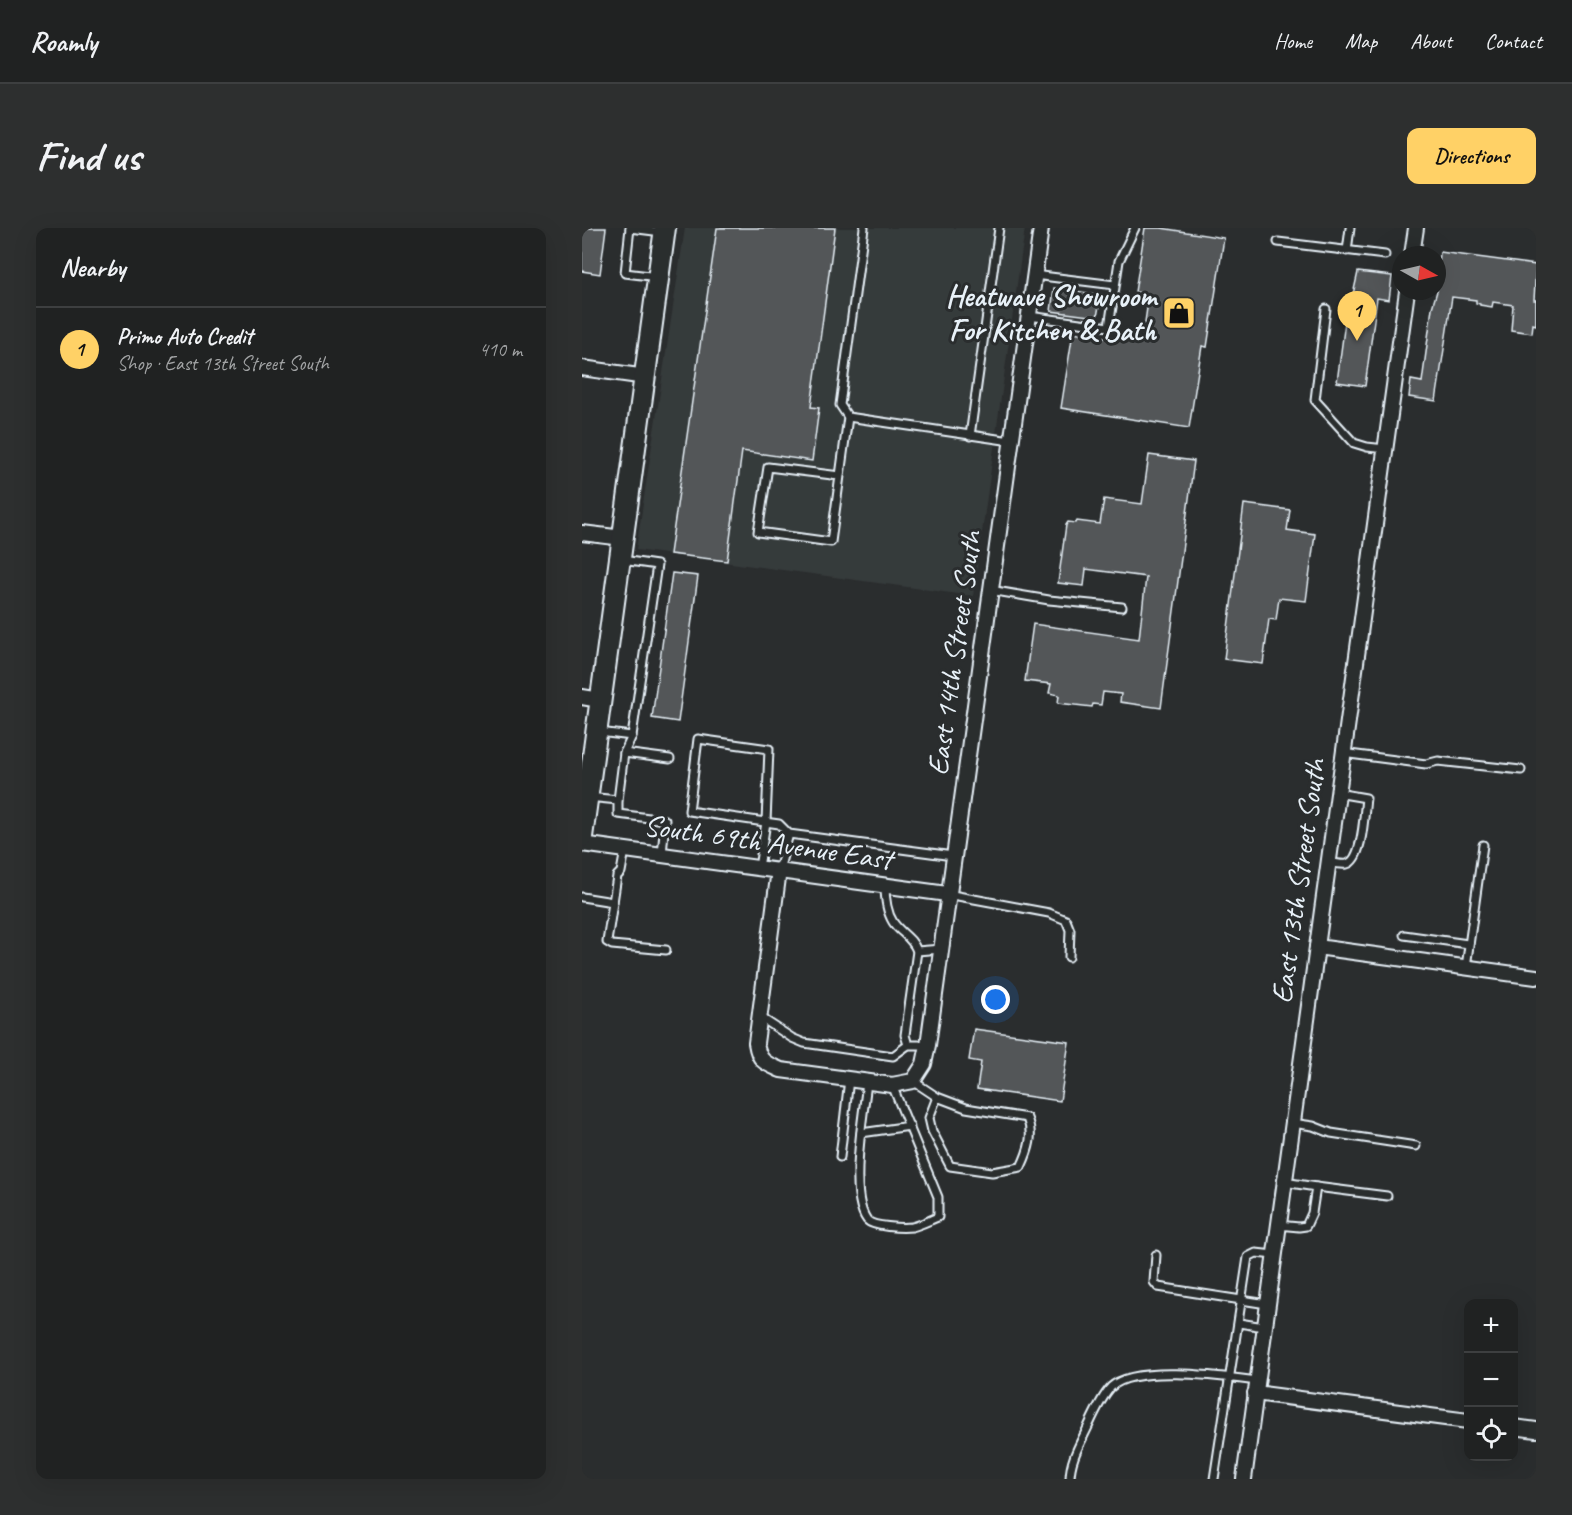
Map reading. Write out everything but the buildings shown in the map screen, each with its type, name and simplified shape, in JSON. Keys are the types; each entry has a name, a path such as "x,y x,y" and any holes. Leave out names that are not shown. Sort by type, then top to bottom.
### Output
{"main road":[{"path":"582,837 596,732 591,699 620,560 665,230"}],"street":[{"name":"East 14th Street South","path":"913,1081 924,1064 928,1045 947,894 1041,228"},
{"path":"1413,246 1416,228"},
{"name":"East 13th Street South","path":"1244,1479 1406,300"},
{"path":"582,368 646,377"},
{"path":"582,533 623,538"},
{"name":"South 69th Avenue East","path":"582,844 947,894"},
{"path":"779,870 756,1043 758,1056 764,1062 781,1070 892,1085 913,1081"},
{"path":"1317,947 1536,976"},
{"path":"1256,1387 1464,1420"},
{"path":"1518,1428 1536,1430"}],"lane":[{"path":"658,277 625,273 630,228 665,230"},
{"path":"864,228 840,405 849,417 1011,441"},
{"path":"970,436 999,228"},
{"path":"1029,316 1109,327 1119,261 1136,228"},
{"path":"1347,250 1350,228"},
{"path":"1278,242 1385,255"},
{"path":"1034,275 1115,285"},
{"path":"1326,309 1315,400 1354,443 1385,449"},
{"path":"840,476 768,467 758,532 831,542 849,417"},
{"path":"620,560 657,565 632,736 624,753 618,814 665,820 662,856"},
{"path":"990,590 1049,600 1122,607"},
{"path":"596,732 632,736"},
{"path":"759,868 766,822 769,749 699,739 689,811 766,822 779,824 789,834 953,856"},
{"path":"624,753 670,759"},
{"path":"1342,753 1426,764 1438,760 1521,770"},
{"path":"1328,862 1346,864 1353,861 1359,853 1366,798 1337,793"},
{"path":"587,797 618,800"},
{"path":"779,870 789,834"},
{"path":"1466,967 1483,844"},
{"path":"625,850 621,872 617,876 607,942 612,945 666,950"},
{"path":"885,885 885,903 894,923 914,943 917,951 905,1035 909,1045"},
{"path":"947,894 1049,913 1066,920 1070,930 1069,957"},
{"path":"582,897 613,902"},
{"path":"1404,935 1468,944"},
{"path":"917,951 941,949"},
{"path":"760,1017 792,1038 804,1043 893,1056 909,1045 928,1045"},
{"path":"840,1157 849,1079"},
{"path":"913,1081 937,1097 966,1108 1027,1118 1032,1130 1021,1167 992,1172 950,1166 932,1131 929,1118 937,1097"},
{"path":"867,1082 858,1166 859,1202 867,1220 873,1224 888,1227 912,1227 938,1217 938,1197 892,1085"},
{"path":"1292,1123 1313,1126 1331,1133 1416,1146"},
{"path":"861,1133 910,1126"},
{"path":"1284,1182 1387,1196"},
{"path":"1278,1225 1306,1226 1312,1213 1316,1187"},
{"path":"1214,1479 1248,1257 1256,1253 1274,1255"},
{"path":"1156,1255 1154,1282 1158,1287 1268,1304"},
{"path":"1239,1323 1264,1327"},
{"path":"1070,1479 1070,1467 1095,1410 1112,1386 1130,1377 1204,1375 1230,1378 1256,1387"}],"shaded area":[{"path":"685,228 1025,228 973,596 636,550"}],"place":[{"name":"Heatwave Showroom For Kitchen & Bath","path":"1179,313"},
{"name":"Primo Auto Credit","path":"1357,341"}]}
